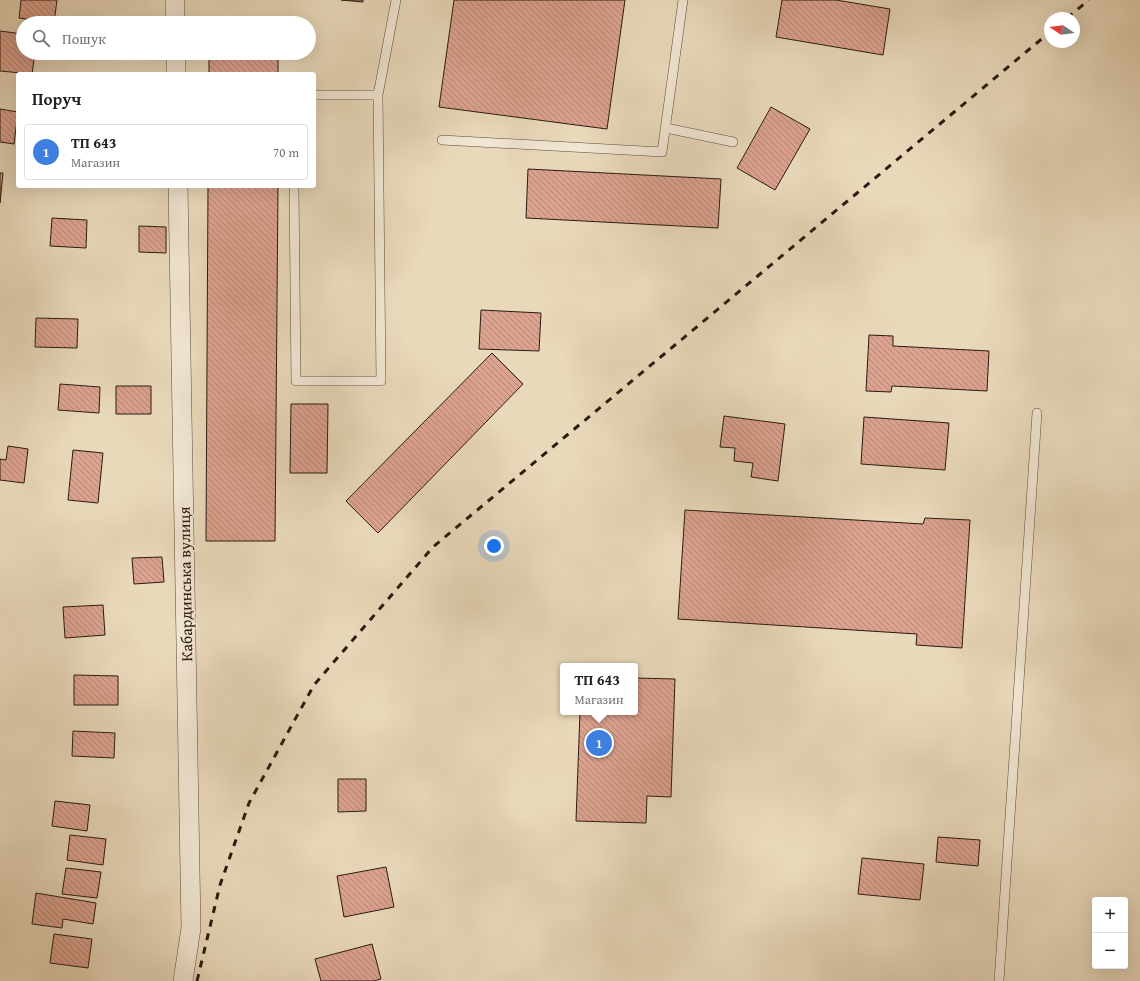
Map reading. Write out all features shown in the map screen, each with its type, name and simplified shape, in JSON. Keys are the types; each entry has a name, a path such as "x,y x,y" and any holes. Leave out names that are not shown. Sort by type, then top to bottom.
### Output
{"street":[{"path":"175,0 175,16"},
{"path":"176,60 176,72"},
{"name":"Кабардинська вулиця","path":"178,188 191,928 182,981"}],"lane":[{"path":"294,188 296,381 381,381 378,95 396,0"},
{"path":"442,140 662,152 683,0"},
{"path":"316,95 378,95"},
{"path":"666,128 733,142"},
{"path":"999,981 1037,413"}],"building":[{"path":"21,0 57,0 55,16 19,16"},
{"path":"341,0 363,0 363,2"},
{"path":"454,0 625,0 607,129 439,107"},
{"path":"782,0 836,0 890,9 883,55 776,37"},
{"path":"0,31 16,33 16,60 34,60 32,72 0,71"},
{"path":"209,60 278,60 278,72 209,72"},
{"path":"771,107 810,129 775,190 737,168"},
{"path":"0,109 16,112 14,144 0,142"},
{"path":"528,169 721,179 718,228 526,218"},
{"path":"0,173 3,173 0,203"},
{"path":"208,188 278,188 275,541 206,541"},
{"path":"52,218 87,220 86,248 50,246"},
{"path":"139,226 166,227 166,253 139,252"},
{"path":"481,310 541,313 539,351 479,349"},
{"path":"36,318 78,319 77,348 35,347"},
{"path":"869,335 893,336 893,346 989,351 987,391 892,386 891,392 866,391"},
{"path":"492,353 523,384 378,533 346,501"},
{"path":"60,384 100,387 99,413 58,410"},
{"path":"116,386 151,386 151,414 116,414"},
{"path":"291,404 328,404 327,473 290,473"},
{"path":"724,416 785,424 778,481 751,477 753,463 734,461 735,448 720,447"},
{"path":"864,417 949,423 945,470 861,464"},
{"path":"8,446 28,449 24,483 0,480 0,459 6,460"},
{"path":"73,450 103,453 98,503 68,500"},
{"path":"685,510 923,524 925,518 970,520 962,648 916,645 917,634 678,619"},
{"path":"162,557 164,582 134,584 132,558"},
{"path":"103,605 105,635 65,638 63,607"},
{"path":"74,675 118,676 118,705 74,705"},
{"path":"638,678 675,679 671,797 647,796 646,823 576,821 580,715 638,715"},
{"path":"73,731 115,733 114,758 72,756"},
{"path":"338,779 366,779 366,811 338,812"},
{"path":"55,801 90,805 87,831 52,826"},
{"path":"70,835 106,839 103,865 67,860"},
{"path":"938,837 980,840 978,866 936,862"},
{"path":"862,858 924,864 920,900 858,894"},
{"path":"386,867 394,907 344,917 337,876"},
{"path":"66,868 101,872 97,898 62,894"},
{"path":"36,893 96,903 93,924 63,919 62,928 32,924"},
{"path":"54,934 92,939 88,968 50,963"},
{"path":"372,944 381,979 374,981 321,981 315,959"}],"railway":[{"path":"1074,12 1089,0"},
{"path":"197,981 220,885 249,803 314,685 433,547 1044,37"}],"place":[{"name":"ТП 643","path":"599,743"}]}
